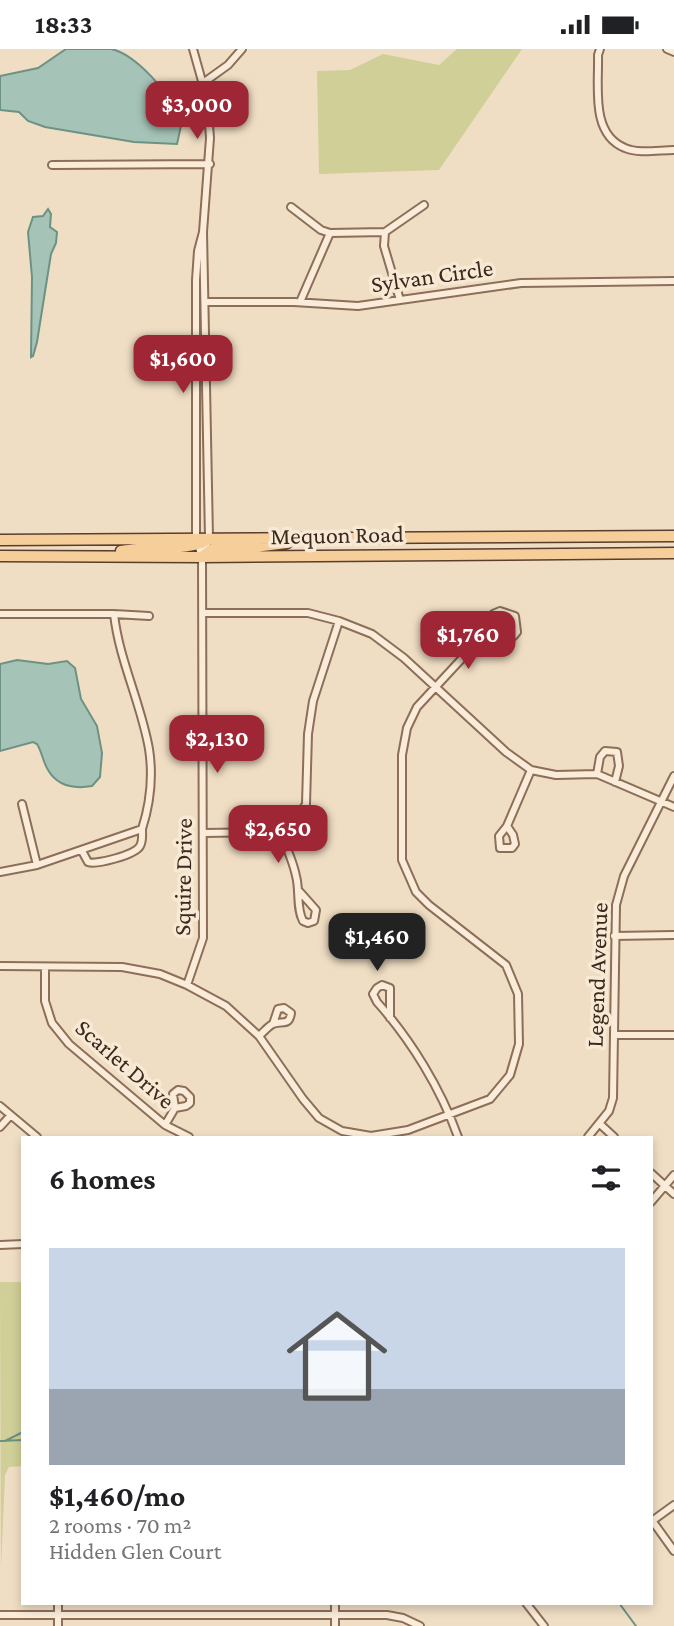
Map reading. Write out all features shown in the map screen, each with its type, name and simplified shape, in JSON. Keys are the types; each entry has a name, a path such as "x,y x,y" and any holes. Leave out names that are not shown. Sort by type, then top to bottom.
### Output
{"main road":[{"name":"Mequon Road","path":"209,538 674,535"},
{"path":"103,555 209,538"},
{"path":"202,557 219,547 254,547 312,538"},
{"path":"0,540 197,541"},
{"name":"Mequon Road","path":"0,556 202,557 674,552"}],"street":[{"name":"Squire Drive","path":"187,985 203,939 203,613 202,557 197,541 196,265 203,232 211,138 203,82 193,49"},
{"path":"203,82 228,65 242,49"},
{"path":"600,49 597,55 600,121 610,138 625,148 638,151 674,150"},
{"path":"667,49 674,53"},
{"path":"52,165 209,164"},
{"path":"291,207 321,230 330,233 384,232 424,205"},
{"name":"Squire Drive","path":"202,557 209,538 203,232"},
{"path":"384,232 384,246 400,300"},
{"path":"300,302 330,233"},
{"name":"Sylvan Circle","path":"196,302 300,302 358,306 522,283 674,281"},
{"path":"0,966 122,967 160,974 187,985 226,1006 259,1037 311,1109 319,1118 342,1131 371,1136 408,1130 490,1099 510,1075 519,1044 518,994 506,965 416,892 402,860 402,755 407,728 417,707 481,638 493,614 500,611 514,617 517,632 512,639 505,642 481,638"},
{"path":"203,613 308,613 372,634 531,770 556,775 597,774 674,807"},
{"path":"0,614 149,616"},
{"path":"82,851 88,862 98,863 136,850 142,842 149,794 149,750 117,639 114,614"},
{"path":"203,833 281,832 297,818 306,804 308,734 313,701 339,621"},
{"path":"597,774 600,757 605,751 617,752 620,758 615,782"},
{"path":"507,826 531,770"},
{"name":"Legend Avenue","path":"589,1136 609,1111 613,1098 616,905 624,876 674,776"},
{"path":"22,804 37,865"},
{"path":"0,872 37,865 142,829"},
{"path":"281,832 300,892"},
{"path":"614,936 674,935"},
{"name":"Scarlet Drive","path":"44,967 45,1001 52,1023 68,1044 165,1125 187,1136"},
{"path":"390,1017 390,988 382,985 373,994 411,1046 450,1115 458,1136"},
{"path":"259,1037 273,1024"},
{"path":"614,1035 674,1035"},
{"path":"0,1107 36,1136"},
{"path":"165,1125 175,1108"},
{"path":"0,1127 10,1116"},
{"path":"600,1124 613,1136"},
{"path":"653,1175 674,1194"},
{"path":"653,1200 674,1175"},
{"path":"0,1245 21,1244"},
{"path":"653,1519 674,1505"},
{"path":"653,1521 674,1551"},
{"path":"58,1605 58,1626"},
{"path":"335,1605 335,1626"},
{"path":"528,1605 544,1626"},
{"path":"0,1615 387,1615 403,1618 420,1626"},
{"path":"151,1616 151,1626"},
{"path":"243,1616 243,1626"}],"green space":[{"path":"457,49 522,49 439,170 319,174 317,71 350,70 383,54 439,65"},
{"path":"0,1282 21,1282 21,1466 9,1467 5,1475 1,1568"}],"shaded area":[{"path":"66,49 111,49 121,52 142,67 183,117 177,144 134,142 45,127 28,121 19,112 0,110 0,76 38,68"},
{"path":"48,209 51,214 50,227 57,232 56,243 51,254 37,342 31,357 32,277 28,232 33,217 43,216"},
{"path":"17,660 48,664 67,661 75,668 81,699 97,726 102,753 100,777 92,786 73,787 57,780 46,767 37,744 33,742 0,751 0,664"}],"waterway":[{"path":"5,1441 21,1433"},
{"path":"0,1441 21,1440"},
{"path":"620,1605 636,1626"}]}
